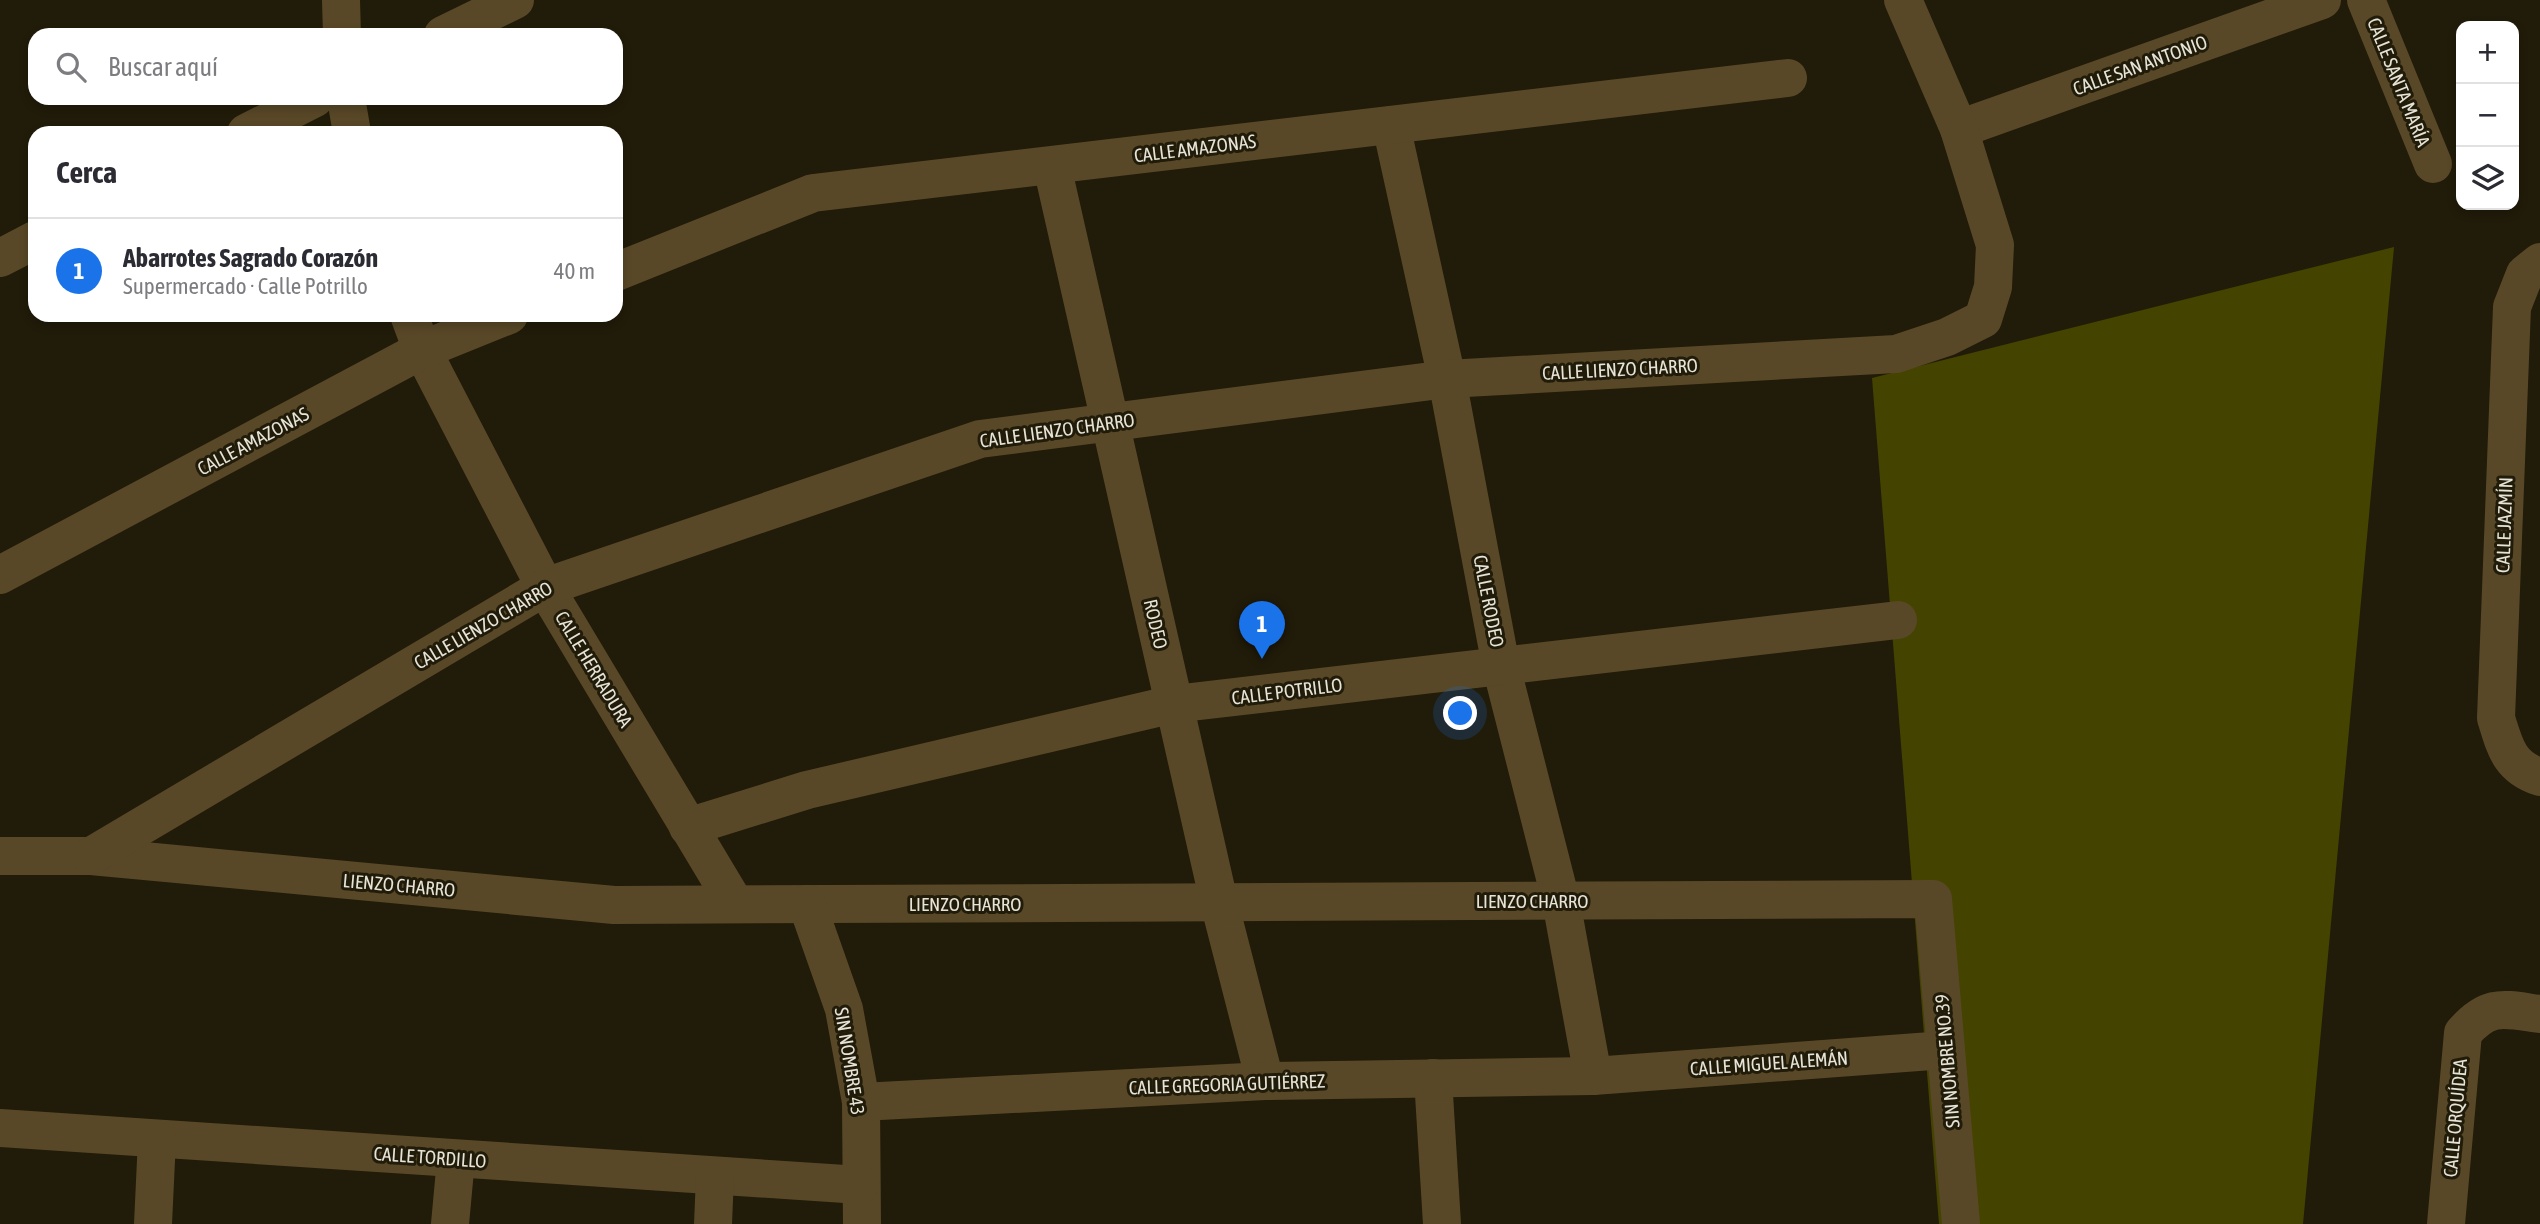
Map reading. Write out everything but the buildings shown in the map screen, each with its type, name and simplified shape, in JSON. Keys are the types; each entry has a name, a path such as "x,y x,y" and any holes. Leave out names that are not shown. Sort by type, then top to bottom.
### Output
{"street":[{"path":"341,0 342,28"},
{"path":"457,28 515,0"},
{"path":"1903,0 1959,129"},
{"name":"CALLE SAN ANTONIO","path":"1959,129 2322,0"},
{"name":"CALLE SANTA MARÍA","path":"2366,0 2433,164"},
{"name":"CALLE AMAZONAS","path":"623,269 813,194 1788,78"},
{"path":"260,126 301,105"},
{"path":"347,105 351,126"},
{"name":"CALLE RODEO","path":"1391,125 1447,379 1501,666 1561,901 1593,1076"},
{"name":"CALLE LIENZO CHARRO","path":"92,856 545,587 980,439 1447,379 1896,354 1947,337 1983,319 1993,287 1995,245 1959,129"},
{"name":"RODEO","path":"1052,166 1219,902 1265,1081"},
{"path":"0,258 28,244"},
{"name":"CALLE JAZMÍN","path":"2540,262 2525,274 2512,307 2496,718 2505,749 2523,771 2540,777"},
{"name":"CALLE HERRADURA","path":"412,322 422,350 545,587 735,904"},
{"name":"CALLE AMAZONAS","path":"0,575 422,350 492,322"},
{"name":"CALLE POTRILLO","path":"688,827 807,790 1174,704 1898,620"},
{"name":"LIENZO CHARRO","path":"0,856 92,856 614,905 1933,899"},
{"name":"SIN NOMBRE NO.39","path":"1933,899 1961,1224"},
{"name":"SIN NOMBRE 43","path":"807,904 844,1009 860,1101 862,1224"},
{"name":"CALLE ORQUÍDEA","path":"2446,1224 2463,1033 2477,1017 2496,1008 2540,1014"},
{"name":"CALLE MIGUEL ALEMÁN","path":"1593,1076 1945,1050"},
{"name":"CALLE GREGORIA GUTIÉRREZ","path":"860,1101 1265,1081 1593,1076"},
{"path":"1433,1077 1441,1224"},
{"name":"CALLE TORDILLO","path":"0,1128 860,1185"},
{"path":"153,1224 157,1139"},
{"path":"450,1224 456,1159"},
{"path":"713,1224 715,1175"}],"shaded area":[{"path":"2394,247 2303,1224 1939,1224 1872,378"}],"place":[{"name":"Abarrotes Sagrado Corazón","path":"1262,659"}]}
